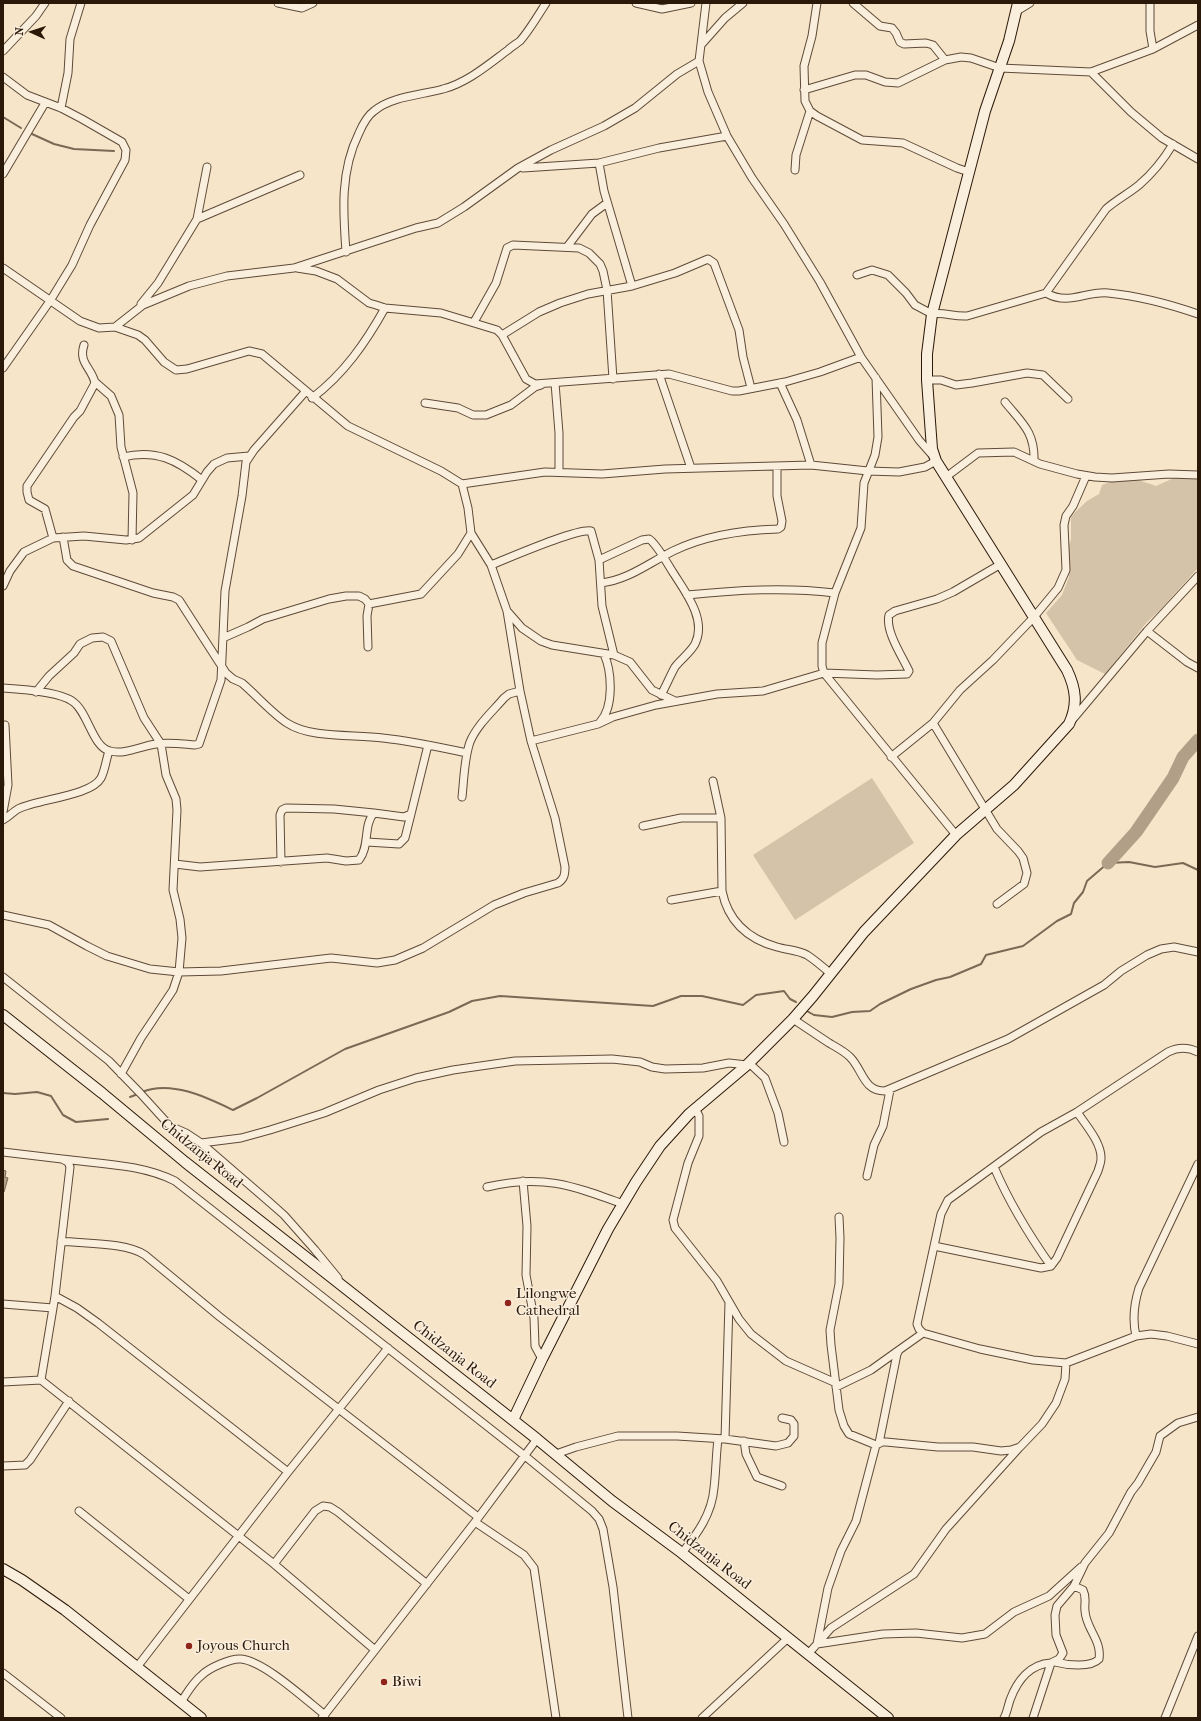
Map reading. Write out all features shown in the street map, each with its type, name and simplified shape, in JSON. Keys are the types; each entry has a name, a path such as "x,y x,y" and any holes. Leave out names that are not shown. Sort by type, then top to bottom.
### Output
{"street":[{"path":"3,51 26,28 45,3"},
{"path":"61,108 68,73 70,39 81,3"},
{"path":"278,3 302,8 313,3"},
{"path":"346,252 343,191 347,166 359,132 374,111 413,95 445,89 470,76 520,41 546,3"},
{"path":"636,3 662,9 691,3"},
{"path":"706,3 699,61 708,92 727,136 752,178 784,224 820,282 862,357 919,440 935,458 1072,680 1076,699 1073,715 1069,724"},
{"path":"701,46 726,18 743,3"},
{"path":"817,3 812,36 804,66 805,101 810,111 862,140 903,143 957,168 970,172"},
{"path":"854,3 880,26 892,28 900,42 904,44 926,43 933,45 945,60"},
{"path":"935,458 927,380 927,354 932,314 985,111 1010,41 1018,7 1030,3"},
{"path":"1150,3 1150,31 1152,49"},
{"path":"804,90 855,74 866,75 885,82 898,83 945,60 961,57 971,58 1000,68 1091,72 1152,49 1198,25"},
{"path":"115,326 135,310 154,300 189,286 227,276 294,268 416,228 438,223 464,207 518,168 551,150 604,126 635,108 677,74 699,61"},
{"path":"1091,72 1131,112 1162,138 1198,159"},
{"path":"3,77 27,95 61,108 122,142 125,146 126,154 72,265 50,301 3,368"},
{"path":"3,174 45,103"},
{"path":"794,170 796,155 810,111"},
{"path":"518,168 599,163 659,148 727,136"},
{"path":"858,275 872,270 888,275 906,293 914,305 932,314 941,312 959,317 1046,293 1106,209 1116,200 1139,185 1162,161 1173,144"},
{"path":"599,163 607,203 632,286"},
{"path":"135,310 158,283 197,219 207,166"},
{"path":"197,219 300,175"},
{"path":"567,247 592,214 607,203"},
{"path":"474,322 496,283 507,248 514,245 567,247 584,250 600,264 603,271 607,290 614,379"},
{"path":"502,335 549,307 588,294 632,286 675,273 705,259 712,260 739,330 743,357 751,388"},
{"path":"3,268 86,324 99,328 115,326 138,335 145,340 164,362 176,370 187,369 248,351 256,352 268,358 312,398 348,426 441,471 462,484 545,472 602,474 664,469 811,465 868,471 906,471 925,467 935,458"},
{"path":"294,268 327,275 337,279 369,302 385,308 441,314 474,322 496,330 502,335 526,379 534,384 614,379 659,374 678,376 732,391 780,383 820,372 862,357"},
{"path":"1046,293 1056,298 1066,299 1073,299 1098,293 1127,295 1156,301 1198,314"},
{"path":"312,398 326,387 348,364 372,331 385,308"},
{"path":"84,345 84,362 95,382 103,387 114,401 114,405 119,415 123,457 133,493 132,540"},
{"path":"927,380 941,380 956,385 1033,373 1043,375 1068,398"},
{"path":"659,374 691,468"},
{"path":"876,377 878,437 875,455 865,477 862,492 861,528 835,593 822,643 822,666 824,673 956,835"},
{"path":"53,538 45,509 29,500 27,486 74,417 80,411 95,382"},
{"path":"555,383 559,433 559,472"},
{"path":"780,383 797,420 811,465"},
{"path":"425,403 458,408 472,415 486,415 511,405 536,386 543,384"},
{"path":"3,688 58,695 73,701 79,708 103,748 109,751 127,751 161,744 199,744 221,680 228,571 242,496 246,462 249,456 306,391"},
{"path":"1005,402 1029,432 1034,448 1034,461"},
{"path":"946,476 978,454 1014,452 1034,461 1086,476 1104,478 1169,474 1198,476"},
{"path":"123,457 138,453 173,461 185,467 202,480"},
{"path":"3,586 10,571 24,552 53,538 88,536 132,540 139,538 193,495 214,464 227,458 249,456"},
{"path":"601,583 621,579 674,550 705,539 745,530 778,529 781,527 782,520 777,496 777,466"},
{"path":"891,757 933,723 960,690 993,660 1034,617 1058,588 1066,570 1064,525 1066,516 1073,506 1086,476"},
{"path":"3,915 49,925 86,946 150,970 179,972 241,970 331,958 377,964 423,948 494,905 563,880 565,875 560,838 531,741 520,691 507,611 491,565 470,534 468,508 462,484"},
{"path":"491,565 561,538 588,530 592,533 600,560 602,606 614,655"},
{"path":"369,604 421,594 458,554 470,534"},
{"path":"63,537 67,560 73,566 153,593 173,597 178,600 226,673 242,683 288,724 308,731 327,735 373,736 467,753"},
{"path":"600,560 646,539 652,541 687,595 696,614 698,631 697,639 693,648 675,668 661,695"},
{"path":"531,741 598,724 640,709 717,694 763,691 824,673 877,675 907,674 909,671 891,634 888,621 889,615 895,611 942,597 1001,564"},
{"path":"513,1420 542,1359 623,1204 660,1146 695,1108 748,1064 793,1019 864,932 956,835 987,810 1014,785 1069,724 1147,631 1198,576"},
{"path":"687,595 742,590 810,590 835,593"},
{"path":"223,638 263,619 319,601 346,596 359,596 365,599 369,604 367,616 368,647"},
{"path":"507,611 522,628 541,641 552,645 614,655 630,662 652,690 676,701"},
{"path":"1147,631 1187,662 1198,668"},
{"path":"36,692 49,676 74,653 80,644 92,638 103,637 111,641 144,718 161,744 166,775 176,799 177,810 174,896 180,919 182,938 179,972 173,990 141,1038 121,1074"},
{"path":"598,724 605,714 610,686 607,661 604,654"},
{"path":"462,798 467,753 470,741 509,694 520,691"},
{"path":"933,723 987,810 997,829 1018,850 1023,858 1027,873 1026,879 1020,888 997,904"},
{"path":"3,812 8,785 5,725"},
{"path":"367,842 399,844 405,838 428,745"},
{"path":"3,820 18,809 46,800 84,791 93,786 100,779 109,751"},
{"path":"712,781 721,818 722,891 724,900 732,918 746,933 771,945 807,955 831,974"},
{"path":"281,862 280,814 282,810 286,808 334,809 404,817 411,814"},
{"path":"175,864 200,867 327,858 346,861 360,860 364,854 367,842 370,818 374,813"},
{"path":"643,826 681,818 721,818"},
{"path":"671,900 722,891"},
{"path":"793,1019 846,1053 855,1062 865,1083 869,1086 880,1091 890,1090 1008,1039 1104,985 1121,971 1147,955 1161,949 1174,947 1198,952"},
{"path":"3,977 99,1053 170,1126 186,1133 201,1143 284,1215 348,1290"},
{"name":"Chidzanja Road","path":"3,1015 556,1454 612,1501 682,1553 888,1718"},
{"path":"1198,1052 1186,1048 1179,1048 1168,1052 1077,1112 1041,1132 948,1200 941,1214 918,1319 919,1329 923,1333 980,1349 1033,1360 1066,1363 1136,1336 1151,1334 1167,1336 1198,1344"},
{"path":"201,1143 241,1138 270,1130 416,1078 453,1070 496,1065 515,1061 612,1059 640,1062 652,1067 665,1069 703,1068 729,1063 748,1064 765,1078 773,1103 778,1113 784,1142"},
{"path":"867,1176 874,1146 884,1120 890,1090"},
{"path":"695,1108 699,1116 699,1136 688,1163 674,1224 675,1228 717,1281 739,1319 751,1334 786,1361 836,1385 871,1370 923,1333"},
{"path":"934,1246 1041,1268 1051,1266 1057,1258 1098,1171 1101,1158 1097,1144 1077,1112"},
{"path":"3,1152 140,1169 158,1173 175,1181 525,1456 592,1511 599,1519 603,1529 613,1587 628,1718"},
{"path":"42,1380 55,1296 70,1166 68,1162 62,1159"},
{"path":"1136,1336 1134,1312 1135,1301 1139,1288 1198,1164"},
{"path":"994,1167 1007,1197 1015,1208 1029,1235 1051,1266"},
{"path":"487,1187 523,1181 546,1181 560,1183 623,1204"},
{"path":"523,1181 528,1226 526,1276 534,1318 535,1346 542,1359"},
{"path":"838,1217 840,1238 839,1284 830,1330 839,1410 845,1431 854,1437 877,1444 886,1442 938,1447 974,1447 1001,1451 1020,1447"},
{"path":"61,1242 125,1247 140,1251 220,1317 339,1409 477,1520 524,1555 534,1568 556,1718"},
{"path":"55,1296 77,1308 98,1323 288,1472"},
{"path":"682,1553 704,1523 711,1503 714,1488 721,1439 729,1302"},
{"path":"3,1304 53,1308"},
{"path":"137,1667 238,1535 388,1348"},
{"path":"817,1644 828,1588 841,1551 856,1522 877,1444 899,1350"},
{"path":"808,1654 831,1628 914,1574 946,1529 1042,1424 1056,1404 1065,1379 1066,1363"},
{"path":"3,1382 42,1380 274,1564 375,1650"},
{"path":"3,1466 25,1465 30,1460 69,1401"},
{"path":"817,1644 883,1634 916,1633 962,1638 985,1634 1014,1612 1049,1596 1085,1564 1109,1533 1130,1492 1138,1483 1156,1452 1160,1436 1178,1423 1198,1417"},
{"path":"556,1454 576,1446 618,1436 677,1436 744,1441 776,1446 788,1443 794,1436 794,1424 791,1420 782,1418"},
{"path":"181,1702 200,1676 207,1670 239,1658 255,1664 277,1676 323,1717 477,1520 537,1439"},
{"path":"744,1441 746,1454 757,1477 782,1486"},
{"path":"274,1564 316,1511 323,1506 330,1507 338,1512 427,1584"},
{"path":"79,1511 189,1599"},
{"path":"1033,1718 1053,1663 1059,1659 1063,1653 1056,1635 1055,1610 1074,1586 1085,1564"},
{"path":"3,1570 22,1580 65,1610 201,1718"},
{"path":"1004,1718 1011,1698 1022,1677 1034,1668 1043,1664 1053,1663 1068,1665 1084,1664 1096,1662 1099,1659 1100,1652 1098,1643 1086,1617 1086,1596 1083,1590 1074,1586"},
{"path":"1165,1718 1198,1636"},
{"path":"702,1718 788,1638"},
{"path":"3,1673 61,1718"}],"shaded area":[{"path":"1198,477 1198,568 1160,610 1147,622 1105,674 1077,660 1046,613 1062,595 1069,577 1067,549 1071,540 1071,516 1087,501 1099,494 1102,485 1110,482 1123,479 1134,479 1156,486 1174,478"},
{"path":"872,778 914,843 795,920 753,855"},
{"path":"3,1170 6,1171 5,1177 8,1178 4,1192 3,1192"}],"waterway":[{"path":"3,117 21,128"},
{"path":"32,134 54,144 74,149 114,151"},
{"path":"1108,863 1136,832 1173,778 1183,757 1198,740"},
{"path":"805,1010 814,1015 832,1017 852,1012 870,1011 880,1004 911,989 936,980 950,977 981,964 986,955 1023,946 1057,921 1071,914 1074,903 1083,892 1087,881 1108,863 1129,862 1155,867 1183,863 1198,870"},
{"path":"142,1092 153,1089 176,1089 200,1095 233,1110 345,1049 449,1012 472,1001 500,996 653,1006 681,996 702,996 743,1005 756,995 784,991 790,999 796,1002"},
{"path":"3,1093 15,1094 37,1092 51,1096 63,1115 76,1122 108,1119"},
{"path":"130,1097 138,1094"}],"place":[{"name":"Lilongwe Cathedral","path":"508,1303"},
{"name":"Joyous Church","path":"189,1646"},
{"name":"Biwi","path":"384,1682"}]}
